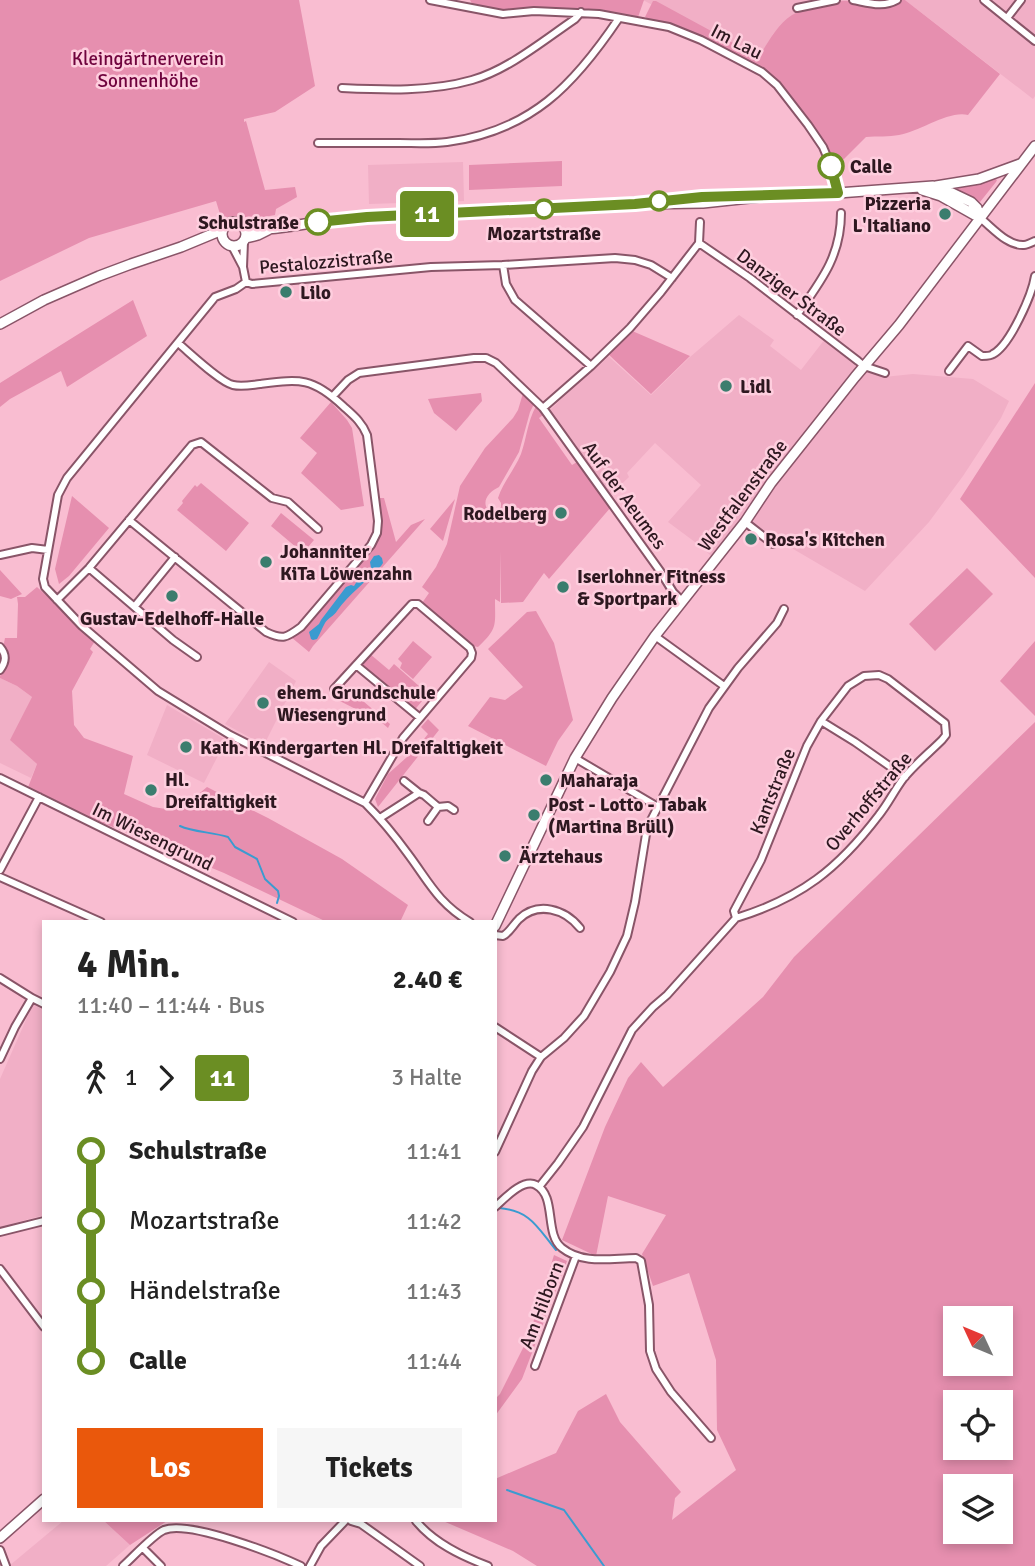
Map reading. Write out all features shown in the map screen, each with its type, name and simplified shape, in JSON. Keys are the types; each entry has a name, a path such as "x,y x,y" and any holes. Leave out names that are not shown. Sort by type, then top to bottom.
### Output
{"main road":[{"name":"Westfalenstraße","path":"497,922 575,758 612,698 682,601 745,522 771,483 899,325 1022,163 1034,151"},
{"path":"1,323 44,300 99,276 222,230 230,222 253,229 274,228 334,219 635,204 702,197 912,188 979,179 1022,163"},
{"path":"933,186 971,202 977,208 980,218"},
{"path":"912,188 941,196 980,218"},
{"path":"243,225 245,240"},
{"path":"181,247 217,240 237,246 274,228"},
{"path":"222,230 221,234 228,244"},
{"path":"0,1538 42,1501"}],"street":[{"name":"Im Lau","path":"430,0 503,14 534,11 581,12 669,27 744,61 762,72 783,92 822,147 831,166 838,193"},
{"path":"797,8 836,0"},
{"path":"853,0 887,5 897,0"},
{"path":"984,0 1035,41"},
{"path":"1007,18 1021,0"},
{"path":"342,88 420,89 474,80 518,58 575,19 581,12"},
{"path":"318,143 437,143 495,131 532,113 567,85 619,18"},
{"path":"797,315 832,260 841,233 841,213"},
{"path":"980,218 1014,243 1025,245 1035,241 1035,251"},
{"path":"543,408 630,328 699,243 700,222"},
{"name":"Pestalozzistraße","path":"245,240 243,267 246,282 253,284 431,267 615,258 652,265 672,278"},
{"name":"Danziger Straße","path":"699,243 750,278 864,366 885,373"},
{"name":"Pestalozzistraße","path":"228,244 243,267"},
{"path":"503,265 506,284 514,300 591,366"},
{"path":"949,371 968,346 982,356 992,355 1001,347 1027,303 1035,276"},
{"path":"246,282 215,297 68,478 58,495 43,581 48,592 70,616 159,691 233,736 365,803 380,818 438,896 452,911 467,920"},
{"path":"129,520 266,632 278,638 301,627 371,545 377,533 378,520 367,435 364,426 333,396 313,384 293,380 234,385 227,383 178,343"},
{"name":"Auf der Aeumes","path":"333,396 359,373 474,358 486,358 496,363 543,408 682,601"},
{"path":"57,600 89,568 191,445 201,442 272,498 288,502 317,529"},
{"path":"745,522 773,544"},
{"path":"0,555 32,548 48,550"},
{"path":"135,606 175,557"},
{"path":"89,568 173,640 197,657"},
{"path":"334,689 412,604 418,604 470,648 472,653 471,658 403,738 365,803"},
{"path":"497,1148 532,1072 541,1058 584,1016 628,936 647,828 709,708 752,650 777,623 784,609"},
{"path":"656,636 724,686"},
{"path":"0,647 5,659 0,670"},
{"path":"356,665 419,717"},
{"name":"Kantstraße","path":"539,1186 583,1127 632,1030 736,918 734,911 774,831 807,746 848,686 864,676 878,675 888,679 945,723 946,735"},
{"path":"821,722 855,741 905,777"},
{"name":"Overhoffstraße","path":"736,918 759,911 787,897 810,885 834,867 881,813 905,777 946,735"},
{"path":"575,758 658,807"},
{"name":"Im Wiesengrund","path":"0,778 289,920"},
{"path":"404,781 438,807 449,806 454,810"},
{"path":"380,818 419,793"},
{"path":"0,870 39,797"},
{"path":"428,821 438,807"},
{"path":"0,877 97,920"},
{"path":"497,935 503,936 527,914 547,908 567,915 580,928"},
{"path":"0,978 42,1003"},
{"path":"0,1059 32,998"},
{"path":"497,1028 541,1058"},
{"path":"497,1205 523,1185 530,1183 539,1186 545,1193 556,1242 565,1251 576,1256 601,1260 636,1258 641,1261 649,1305 652,1361 671,1392 711,1438"},
{"path":"0,1232 42,1222"},
{"name":"Am Hilborn","path":"535,1366 576,1256"},
{"path":"0,1269 42,1324"},
{"path":"310,1566 321,1546 344,1522"},
{"path":"354,1522 420,1566"},
{"path":"417,1522 435,1539 467,1558 488,1566"},
{"path":"123,1566 159,1533 180,1529 219,1536 301,1566"},
{"path":"143,1548 161,1566"},
{"path":"0,1550 6,1566"}],"shaded area":[{"path":"643,0 902,0 887,7 794,14 773,34 757,61"},
{"path":"905,0 1035,0 1033,99"},
{"path":"463,162 464,201 369,204 368,165"},
{"path":"739,315 774,340 770,346 801,370 825,339 861,368 884,377 913,374 973,379 1009,401 963,476 929,522 865,591 752,525 714,559 668,522 701,485 655,443 627,473 629,477 610,495 549,411 607,355 651,395"},
{"name":"ehem. Grundschule Wiesengrund","path":"269,662 296,681 264,745 225,724"},
{"path":"0,678 32,697 11,740 37,764 31,778 0,763"},
{"name":"Kath. Kindergarten Hl. Dreifaltigkeit","path":"167,705 226,740 204,783 147,755"},
{"path":"33,1004 42,1009 42,1216 0,1227 0,1079"},
{"path":"62,1522 105,1522 130,1545 106,1566 9,1566"}],"green space":[{"name":"Kleingärtnerverein Sonnenhöhe","path":"0,0 299,0 315,86 275,112 244,119 265,190 295,187 297,197 276,209 275,215 223,224 216,201 89,238 0,281"},
{"path":"470,0 644,0 637,20 580,10 502,13 475,9"},
{"path":"902,0 1000,74 968,115 943,118 899,135 866,137 834,169 824,147 763,70 685,30 645,17 653,1 656,1 759,57 782,24 802,10 836,1 882,6"},
{"path":"562,161 562,186 469,190 469,165"},
{"path":"994,178 996,182 980,202 949,187"},
{"path":"133,300 147,336 67,387 61,371 0,407 0,383"},
{"path":"630,330 690,356 651,394 608,354"},
{"path":"1035,383 1035,578 960,499"},
{"path":"524,390 535,402 519,452 499,487 487,498 487,509 495,512 501,507 498,498 521,454 536,406 543,415 539,418 572,465 577,462 611,507 549,579 544,573 523,602 501,603 500,551 500,602 495,599 494,626 478,647 473,646 422,603 429,593 422,587 447,544 460,486 485,448 513,418"},
{"path":"481,393 482,401 456,431 434,413 428,399"},
{"path":"331,402 352,428 364,506 341,510 301,473 317,453 300,438"},
{"path":"201,483 249,523 226,551 177,510 195,485 197,487"},
{"path":"72,496 109,528 69,576 59,584 55,569"},
{"path":"378,498 384,498 396,542 411,525 425,519 309,652 291,637 378,530"},
{"path":"455,499 443,541 430,529"},
{"path":"281,513 314,540 303,553 271,526"},
{"path":"967,568 993,594 935,651 909,624"},
{"path":"0,570 22,594 11,599 0,596"},
{"path":"37,587 60,605 95,641 90,649 93,652 72,691 74,725 84,738 133,756 124,794 153,807 166,809 170,805 195,797 207,787 342,859 408,905 401,920 323,920 224,873 27,790 37,764 10,740 32,697 0,678 9,660 8,653 3,648 5,638 17,638 17,597 25,597"},
{"path":"536,611 554,643 573,720 558,741 546,766 468,726 490,697 505,700 523,687 488,649 527,612"},
{"path":"413,641 432,657 413,679 400,668 402,663 398,659"},
{"path":"1035,641 1035,716 1000,681"},
{"path":"370,654 389,670 394,664 428,694 412,713 359,666"},
{"path":"343,684 390,724 388,728 332,697"},
{"path":"428,719 439,730 378,807 375,799 388,774 416,749 428,734 421,727"},
{"path":"1035,722 1035,1566 537,1566 513,1551 445,1522 497,1522 497,1478 556,1453 578,1411 606,1394 620,1422 681,1492 675,1498 672,1520 736,1470 717,1430 716,1360 689,1273 653,1286 642,1254 666,1215 608,1196 596,1256 562,1240 605,1127 628,1078 641,1062 663,1087 763,997 794,957"},
{"path":"554,1255 567,1261 522,1379 497,1413 497,1397 529,1336"},
{"path":"105,1522 165,1522 130,1545"}],"water":[{"path":"379,555 383,563 381,566 326,621 317,639 311,639 309,632 319,624 346,587 354,586 359,578 363,578 371,568 370,562 374,556"}],"waterway":[{"path":"180,826 228,837 235,847 257,859 265,879 278,891 277,903"},
{"path":"499,1208 526,1217 538,1227 556,1250"},
{"path":"507,1490 564,1510 604,1566"}],"bus line":[{"name":"11","path":"318,222 367,217 635,204 702,197 838,193 831,166"}],"place":[{"name":"Calle","path":"831,166"},
{"name":"Mozartstraße","path":"544,209"},
{"name":"Pizzeria L'Italiano","path":"945,214"},
{"name":"Schulstraße","path":"318,222"},
{"name":"Lilo","path":"286,292"},
{"name":"Lidl","path":"726,386"},
{"name":"Rodelberg","path":"561,513"},
{"name":"Rosa's Kitchen","path":"751,539"},
{"name":"Johanniter KiTa Löwenzahn","path":"266,562"},
{"name":"Iserlohner Fitness & Sportpark","path":"563,587"},
{"name":"Gustav-Edelhoff-Halle","path":"172,596"},
{"name":"ehem. Grundschule Wiesengrund","path":"263,703"},
{"name":"Kath. Kindergarten Hl. Dreifaltigkeit","path":"186,747"},
{"name":"Maharaja","path":"546,780"},
{"name":"Hl. Dreifaltigkeit","path":"151,790"},
{"name":"Post - Lotto - Tabak (Martina Brüll)","path":"534,815"},
{"name":"Ärztehaus","path":"505,856"}]}
